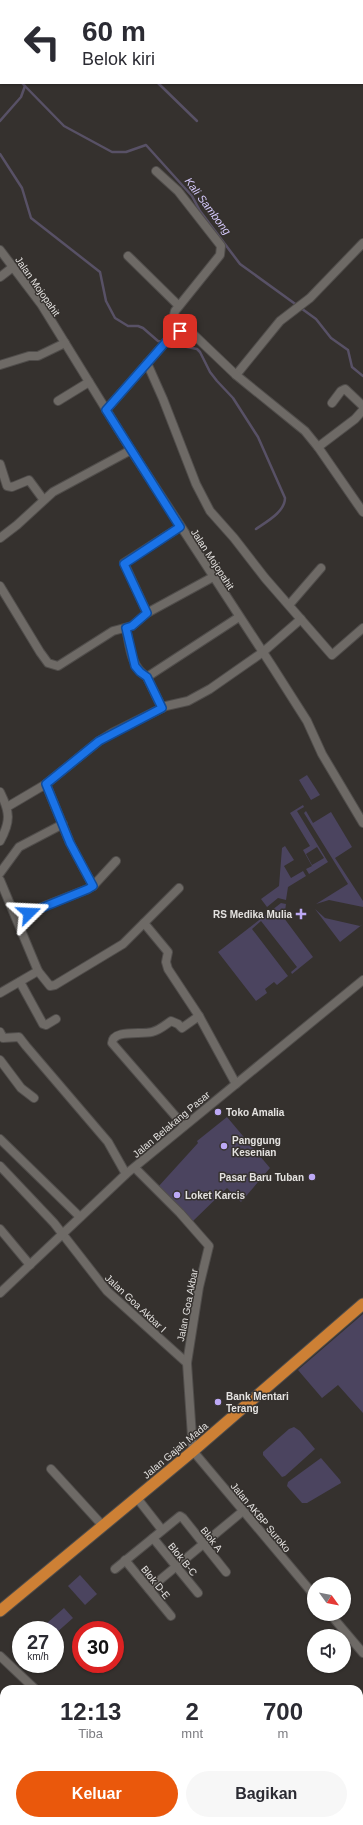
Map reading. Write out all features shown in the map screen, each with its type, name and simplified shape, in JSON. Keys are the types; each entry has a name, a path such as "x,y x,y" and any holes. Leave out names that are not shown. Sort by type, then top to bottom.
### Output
{"highway":[{"name":"Jalan Gajah Mada","path":"0,1611 193,1451 363,1304"}],"street":[{"path":"156,171 178,191 221,246 220,255 178,305 173,319 176,333"},
{"path":"236,375 280,321 305,303 363,243"},
{"name":"Jalan Mojopahit","path":"0,250 40,304 180,527 307,721 322,754 363,823"},
{"path":"128,256 178,305"},
{"path":"0,277 13,266"},
{"path":"106,410 163,345 176,333 192,333 236,375 305,432 318,447 363,512"},
{"path":"0,365 29,356 38,356 65,343"},
{"path":"147,363 156,380 202,498 215,518 234,538 265,578 332,655 363,628"},
{"path":"58,401 88,382"},
{"path":"332,403 341,391 345,389 363,406"},
{"path":"318,447 355,419 363,410"},
{"path":"0,538 17,525 53,492 131,450"},
{"path":"0,464 7,486 12,487 29,480 43,500"},
{"path":"147,613 124,563 180,527"},
{"path":"289,605 321,568"},
{"path":"0,586 40,652 48,663 58,666 113,631 132,626 147,613 213,577"},
{"path":"147,677 239,617"},
{"path":"7,807 46,784 99,741 162,708 188,701 204,692 263,652 301,619"},
{"path":"126,628 135,666 147,677 162,708"},
{"path":"46,784 63,824 93,886"},
{"path":"0,792 7,807 8,821 0,841"},
{"path":"0,873 10,857 19,847 63,824"},
{"path":"17,918 88,889 93,886 116,861"},
{"path":"0,880 38,971 50,986 55,985 117,948 179,888"},
{"path":"144,923 168,952 166,962 168,969 199,1016 236,1084"},
{"path":"0,994 38,971"},
{"name":"Jalan Belakang Pasar","path":"0,1293 126,1174 363,980"},
{"path":"20,982 43,1024 46,1025 56,1019"},
{"path":"184,1126 112,1043 112,1040 118,1034 150,1033 160,1030 171,1021 178,1024 182,1028 199,1016"},
{"path":"1,1037 19,1038 94,1124 108,1142 126,1174"},
{"path":"0,1060 21,1088 34,1098"},
{"path":"0,1139 80,1217"},
{"name":"Jalan Goa Akbar I","path":"0,1166 54,1223 61,1234 107,1290 187,1363"},
{"name":"Jalan Goa Akbar","path":"135,1168 180,1213 209,1246 198,1287 187,1363 193,1451"},
{"path":"0,1229 30,1265"},
{"name":"Jalan AKBP Suroko","path":"193,1451 307,1587"},
{"path":"51,1469 103,1526"},
{"path":"115,1569 162,1530 137,1498"},
{"path":"149,1589 243,1511"},
{"name":"Blok A","path":"162,1530 181,1516 226,1572"},
{"name":"Blok B-C","path":"153,1538 198,1593"},
{"name":"Blok D-E","path":"125,1560 171,1616"},
{"path":"336,1621 363,1652"},
{"path":"0,1656 31,1685"}],"shaded area":[{"path":"307,775 320,795 311,800 299,780"},
{"path":"303,805 304,807 297,811 328,862 309,874 306,869 312,866 303,850 310,846 290,813","holes":["317,847 324,858 312,865 306,854"]},
{"path":"306,811 313,823 331,812 352,847 335,858 363,901 363,907 329,900 316,904 348,884 304,813"},
{"path":"285,846 294,860 284,866 291,878 303,871 306,876 288,887 286,900 278,898 267,907 261,899 279,886 282,848"},
{"path":"281,903 286,904 284,918 313,957 292,974 291,972 297,967 261,921 252,929 288,976 277,985 274,982 265,989 267,993 256,1001 218,952"},
{"path":"315,909 325,918 360,926 363,924 340,942"},
{"path":"227,1117 270,1168 241,1202 227,1188 192,1222 158,1187 198,1143 197,1141"},
{"path":"363,1314 363,1413 338,1385 322,1398 298,1370"},
{"path":"294,1427 300,1431 315,1449 282,1477 263,1455 263,1452 289,1429"},
{"path":"321,1458 341,1483 307,1503 302,1503 287,1486 288,1482"},
{"path":"80,1575 97,1594 85,1605 68,1586"},
{"path":"64,1608 73,1618 64,1626 64,1621 49,1621"}],"waterway":[{"name":"Kali Sambong","path":"23,84 64,126 112,152 126,152 146,145 192,196 200,211 240,264 316,319 331,338 348,350 352,367 363,376"},
{"path":"159,84 197,121"},
{"path":"0,121 21,97 25,86"},
{"path":"0,154 22,188 31,218 100,272 106,301 115,318 128,326 138,326 143,328 158,341 197,349 210,372 233,398 258,437 285,498 282,508 270,520 256,529"}],"place":[{"name":"RS Medika Mulia","path":"301,914"},
{"name":"Toko Amalia","path":"218,1112"},
{"name":"Panggung Kesenian","path":"224,1146"},
{"name":"Pasar Baru Tuban","path":"312,1177"},
{"name":"Loket Karcis","path":"177,1195"},
{"name":"Bank Mentari Terang","path":"218,1402"}],"route":[{"path":"29,913 93,886 70,843 46,784 99,741 162,708 147,677 138,670 133,661 126,628 132,626 147,613 124,564 180,527 106,410 172,335 180,331"}]}
